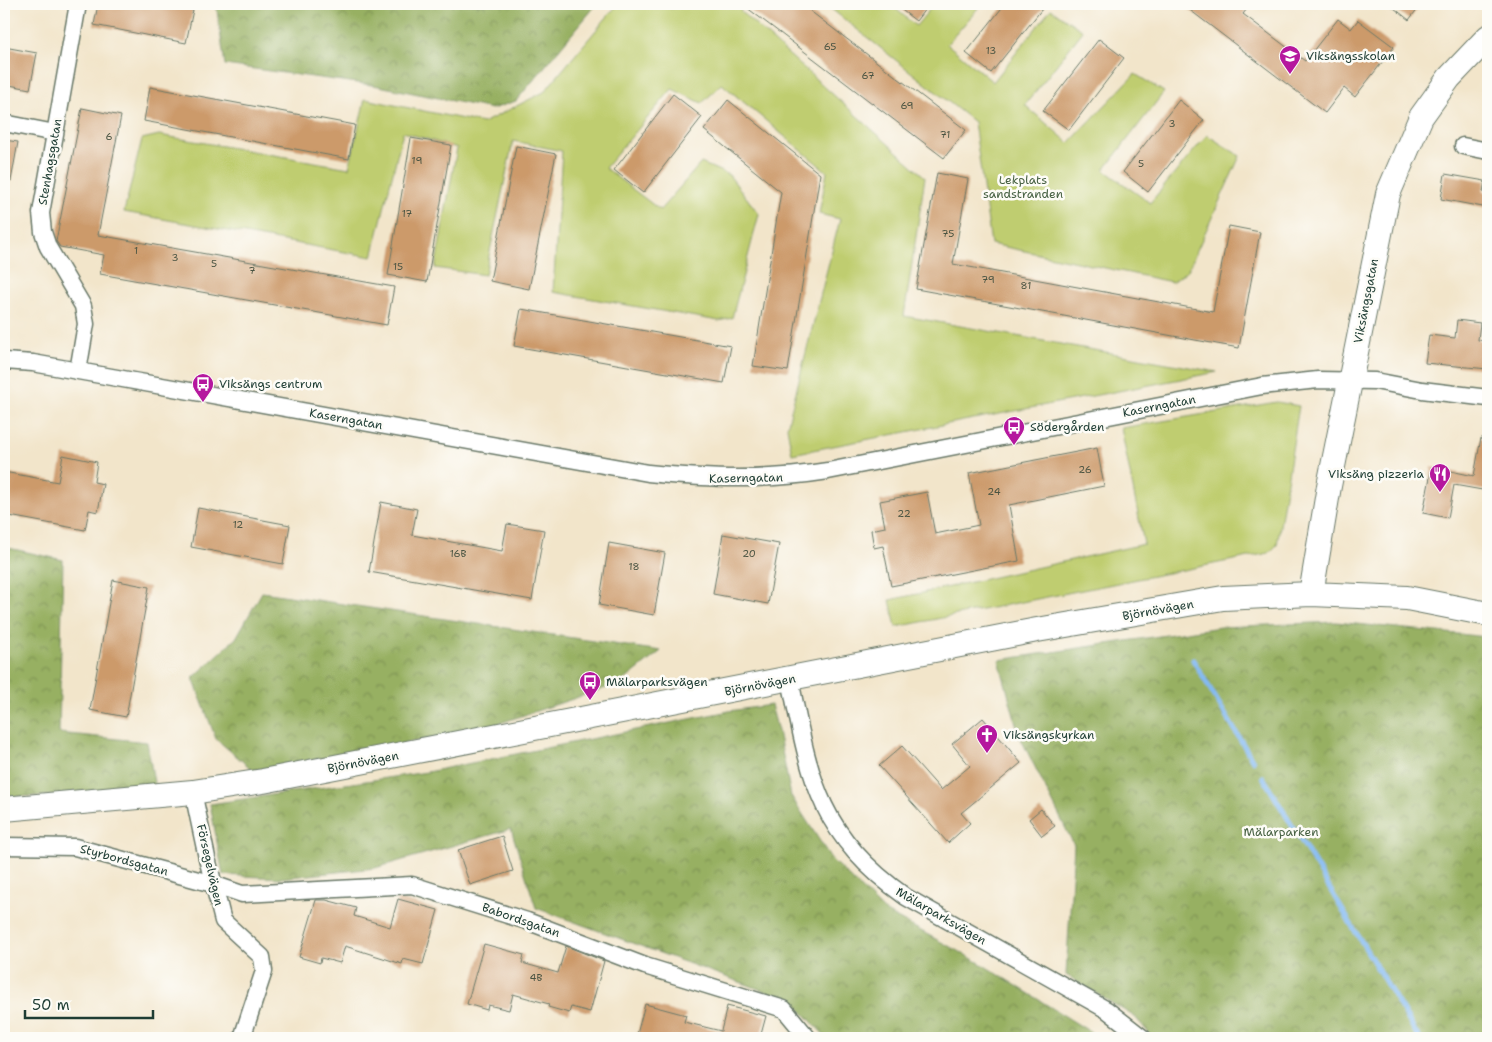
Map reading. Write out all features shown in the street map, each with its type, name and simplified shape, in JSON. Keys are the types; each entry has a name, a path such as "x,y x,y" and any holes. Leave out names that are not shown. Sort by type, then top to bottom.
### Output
{"main road":[{"name":"Viksängsgatan","path":"1311,594 1329,486 1388,194 1421,117 1449,78 1488,37"},
{"name":"Björnövägen","path":"4,809 193,792 272,779 1037,630 1224,598 1311,594 1407,598 1488,614"}],"street":[{"name":"Stenhagsgatan","path":"78,4 41,213 43,232 48,247 83,306 86,324 78,371"},
{"path":"4,123 55,132"},
{"path":"1463,146 1488,151"},
{"name":"Kaserngatan","path":"4,361 33,363 648,473 746,479 792,477 828,471 1262,386 1318,380 1376,381 1422,390 1488,398"},
{"name":"Mälarparksvägen","path":"790,679 805,754 821,803 848,846 866,865 906,897 1107,1010 1143,1038"},
{"name":"Försegelvägen","path":"193,792 223,921 262,957 264,971 242,1038"},
{"name":"Styrbordsgatan","path":"4,846 75,847 213,884"},
{"name":"Babordsgatan","path":"213,884 242,894 412,885 527,921 645,966 784,1009 808,1038"}],"green space":[{"path":"216,4 597,4 516,101 492,109 379,86 225,65"},
{"path":"618,4 664,4 672,9 677,4 747,4 740,11 925,177 904,316 1217,372 792,454 787,427 840,219 819,214 827,172 722,84 702,103 672,89 605,168 660,210 701,163 729,175 759,214 732,318 719,321 553,292 562,151 513,141 485,275 435,268 457,148 403,132 372,257 124,212 142,139 159,135 349,168 365,99 483,123 544,92"},
{"name":"Lekplats sandstranden","path":"825,4 890,4 916,26 934,4 982,4 947,44 993,82 1051,9 1083,31 1025,105 1069,143 1135,74 1164,92 1104,170 1150,203 1207,135 1240,156 1188,270 1172,282 991,244 974,122"},
{"path":"1277,402 1299,406 1277,545 1269,553 896,627 890,600 1144,544 1121,428"},
{"path":"4,547 63,560 59,733 147,742 155,788 98,794 4,797"},
{"path":"262,592 661,651 621,683 482,729 254,771 216,739 193,678 236,638"},
{"name":"Mälarparken","path":"1336,622 1488,637 1488,1038 1153,1038 1135,1017 1066,975 1074,845 1019,735 999,660 1220,627"},
{"path":"771,705 791,796 832,860 884,911 980,963 1100,1038 827,1038 792,1001 536,908 511,829 375,868 281,878 223,875 210,804 427,772 729,711"}],"building":[{"path":"98,4 161,4 193,10 186,43 94,25"},
{"path":"742,4 801,4 966,130 944,158"},
{"path":"894,4 929,4 916,21"},
{"path":"1005,4 1046,4 991,73 966,53"},
{"path":"1182,4 1251,4 1243,14 1305,61 1338,19 1351,29 1358,20 1394,47 1355,97 1344,88 1325,113"},
{"path":"1389,4 1421,4 1409,20"},
{"path":"1099,39 1124,58 1069,130 1043,111"},
{"path":"4,47 37,53 30,89 4,84"},
{"path":"150,87 355,125 349,159 144,121"},
{"path":"673,94 702,117 643,193 614,170"},
{"path":"728,100 820,174 788,371 753,366 781,192 704,130"},
{"path":"1179,100 1204,120 1148,192 1123,172"},
{"path":"82,108 121,116 98,235 394,287 387,325 100,274 104,255 60,247 56,241"},
{"path":"411,138 451,145 427,282 388,275"},
{"path":"4,140 18,142 11,181 4,181"},
{"path":"516,146 556,154 529,289 490,281"},
{"path":"937,173 968,179 953,264 1213,312 1229,226 1260,232 1239,348 916,289"},
{"path":"1445,174 1485,181 1483,192 1488,193 1488,208 1441,199"},
{"path":"521,309 731,346 724,383 514,346"},
{"path":"1457,320 1480,323 1478,340 1488,341 1488,369 1425,363 1429,335 1455,338"},
{"path":"1481,438 1488,439 1488,491 1454,485 1448,518 1423,513 1432,467 1474,476"},
{"path":"1097,448 1104,486 1009,505 1019,561 891,586 883,546 874,548 871,530 885,527 880,501 927,492 935,534 979,525 969,473"},
{"path":"63,455 97,462 94,482 103,484 98,512 89,510 85,530 4,515 4,472 58,482"},
{"path":"381,502 417,509 412,535 502,551 507,524 544,530 532,600 369,572"},
{"path":"198,508 290,525 283,564 191,547"},
{"path":"723,534 779,544 768,604 713,594"},
{"path":"609,543 665,553 654,615 599,605"},
{"path":"113,580 149,587 126,717 90,710"},
{"path":"983,718 1021,763 961,813 970,823 948,843 879,766 902,746 941,790 970,766 952,744"},
{"path":"1041,809 1055,826 1042,836 1029,819"},
{"path":"502,836 513,871 470,885 458,850"},
{"path":"398,899 438,910 423,964 403,959 402,964 345,946 340,963 321,958 320,963 299,957 316,900 326,900 356,908 354,916 390,927"},
{"path":"484,944 524,955 522,963 558,973 566,946 604,961 590,1012 571,1007 569,1013 548,1007 549,1004 513,994 509,1010 488,1005 487,1010 467,1004"},
{"path":"645,1004 686,1015 684,1022 721,1031 727,1006 766,1016 760,1038 636,1038"}],"waterway":[{"path":"1193,660 1253,761"},
{"path":"1263,777 1419,1038"}],"place":[{"name":"Viksängsskolan","path":"1290,75"},
{"name":"Viksängs centrum","path":"203,403"},
{"name":"Södergården","path":"1014,446"},
{"name":"Viksäng pizzeria","path":"1440,493"},
{"name":"Mälarparksvägen","path":"590,701"},
{"name":"Viksängskyrkan","path":"987,754"}]}
